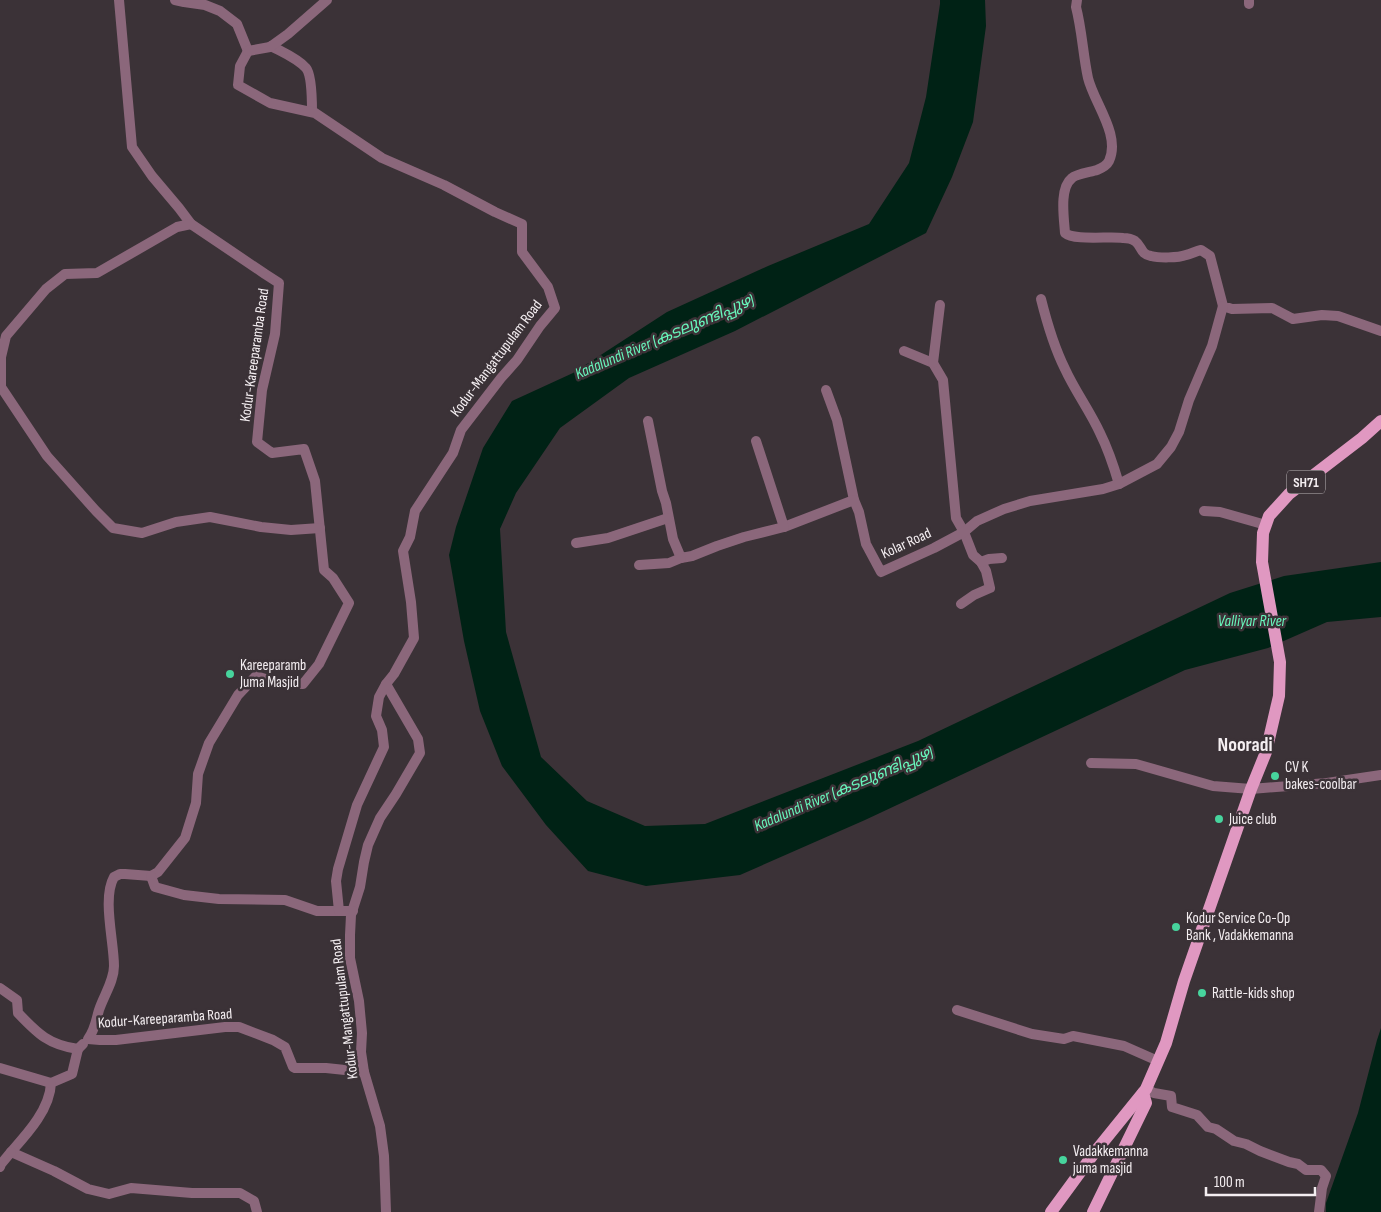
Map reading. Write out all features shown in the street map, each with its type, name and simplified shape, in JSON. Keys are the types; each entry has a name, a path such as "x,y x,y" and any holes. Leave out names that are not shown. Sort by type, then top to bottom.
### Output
{"main road":[{"name":"SH71","path":"1050,1212 1095,1152 1145,1091 1166,1043 1184,981 1251,789 1266,752 1279,696 1280,662 1262,562 1263,533 1266,525 1270,516 1289,494 1362,438 1381,421"},
{"path":"1093,1212 1146,1103 1145,1091"}],"street":[{"name":"Kodur-Kareeparamba Road","path":"119,0 132,147 152,176 191,224 279,282 275,334 262,390 257,442 272,453 304,449 315,481 324,570 333,578 349,603 319,664 303,684 278,683 256,676"},
{"path":"175,0 205,4 220,10 237,24 248,52 272,46 327,0"},
{"path":"1078,0 1076,6 1088,78 1095,99 1106,117 1112,139 1109,161 1106,165 1072,177 1065,187 1065,232 1068,235 1095,238 1121,237 1131,239 1136,241 1143,253 1151,256 1176,257 1201,250 1206,252 1210,256 1223,306 1232,309 1272,308 1293,318 1322,315 1338,316 1381,330"},
{"path":"272,46 298,61 307,70 312,93 312,112"},
{"name":"Kodur-Mangattupulam Road","path":"248,52 240,66 238,85 270,103 315,113 382,158 444,185 522,224 522,252 548,287 556,308 540,326 517,360 461,430 453,453 415,511 410,537 403,551 411,602 414,638 394,674 386,684 418,739 420,753 380,818 368,845 360,887 351,915 350,935 350,958 359,1001 362,1033 361,1052 364,1072 380,1126 384,1156 386,1212"},
{"path":"191,224 177,227 97,273 65,274 46,289 6,336 1,357 2,387 47,456 113,528 142,532 176,522 210,517 261,527 291,530 320,528"},
{"path":"1041,299 1057,351 1081,400 1100,432 1119,484"},
{"path":"933,363 940,305"},
{"name":"Kolar Road","path":"854,500 859,512 866,544 881,572 934,548 964,532 977,521 1004,509 1030,501 1104,489 1119,484 1157,464 1172,447 1189,400 1212,346 1223,306"},
{"path":"904,350 933,363 944,380 956,518 973,555 981,562 986,571 990,588 974,595 961,604"},
{"path":"638,565 669,563 744,537 784,527 854,500 837,420 826,390"},
{"path":"648,421 672,539 681,558"},
{"path":"756,441 784,527"},
{"path":"1204,511 1220,512 1266,525"},
{"path":"576,543 608,538 668,518"},
{"path":"981,562 1002,558"},
{"path":"238,684 252,680 256,676"},
{"path":"256,676 238,695 209,743 198,774 196,803 186,838 158,872 151,876 155,887 184,895 219,899 285,900 317,911 353,911"},
{"path":"339,911 336,881 338,869 356,805 384,747 382,730 376,716 379,697 386,684"},
{"path":"1091,764 1136,764 1213,786 1251,789 1327,783 1381,774"},
{"name":"Kodur-Kareeparamba Road","path":"88,1039 93,1032 100,1008 114,976 109,909 112,880 114,876 120,874 151,876"},
{"path":"0,988 18,1000 18,1013 46,1040 67,1048 78,1049"},
{"path":"957,1010 1032,1034 1064,1039 1073,1036 1124,1046 1158,1061"},
{"name":"Kodur-Kareeparamba Road","path":"88,1039 116,1040 239,1027 273,1040 285,1047 295,1068 326,1068 364,1072"},
{"path":"0,1068 52,1083 72,1074 78,1049 88,1039"},
{"path":"0,1165 25,1136 44,1108 51,1092 52,1083"},
{"path":"1145,1091 1171,1096 1172,1108 1197,1115 1208,1127 1216,1129 1234,1141 1298,1164 1306,1170 1321,1170 1326,1176 1322,1188 1319,1212"},
{"path":"11,1152 88,1189 110,1194 131,1188 192,1193 240,1193 254,1201 257,1212"}],"water":[{"name":"Valliyar River","path":"940,0 985,0 986,26 973,122 952,177 926,233 735,331 629,378 560,428 516,493 500,529 506,632 541,757 587,801 645,826 705,824 918,741 1230,593 1284,576 1381,562 1381,617 1327,622 1268,648 1185,670 865,820 740,875 646,886 588,871 546,825 502,766 480,711 464,641 449,555 456,527 483,448 512,401 573,373 667,312 768,266 869,224 909,163 926,97"},
{"path":"1381,1028 1381,1212 1326,1212 1326,1203 1358,1113"}],"place":[{"name":"Kareeparamb Juma Masjid","path":"230,674"},
{"name":"CV K bakes-coolbar","path":"1275,776"},
{"name":"Juice club","path":"1219,819"},
{"name":"Kodur Service Co-Op Bank , Vadakkemanna","path":"1176,927"},
{"name":"Rattle-kids shop","path":"1202,993"},
{"name":"Vadakkemanna juma masjid","path":"1063,1160"}],"district":[{"name":"Nooradi","path":"1245,744"}],"water label":[{"name":"Kadalundi River (കടലുണ്ടിപ്പുഴ)","path":"664,336"},
{"name":"Kadalundi River (കടലുണ്ടിപ്പുഴ)","path":"843,788"}]}
